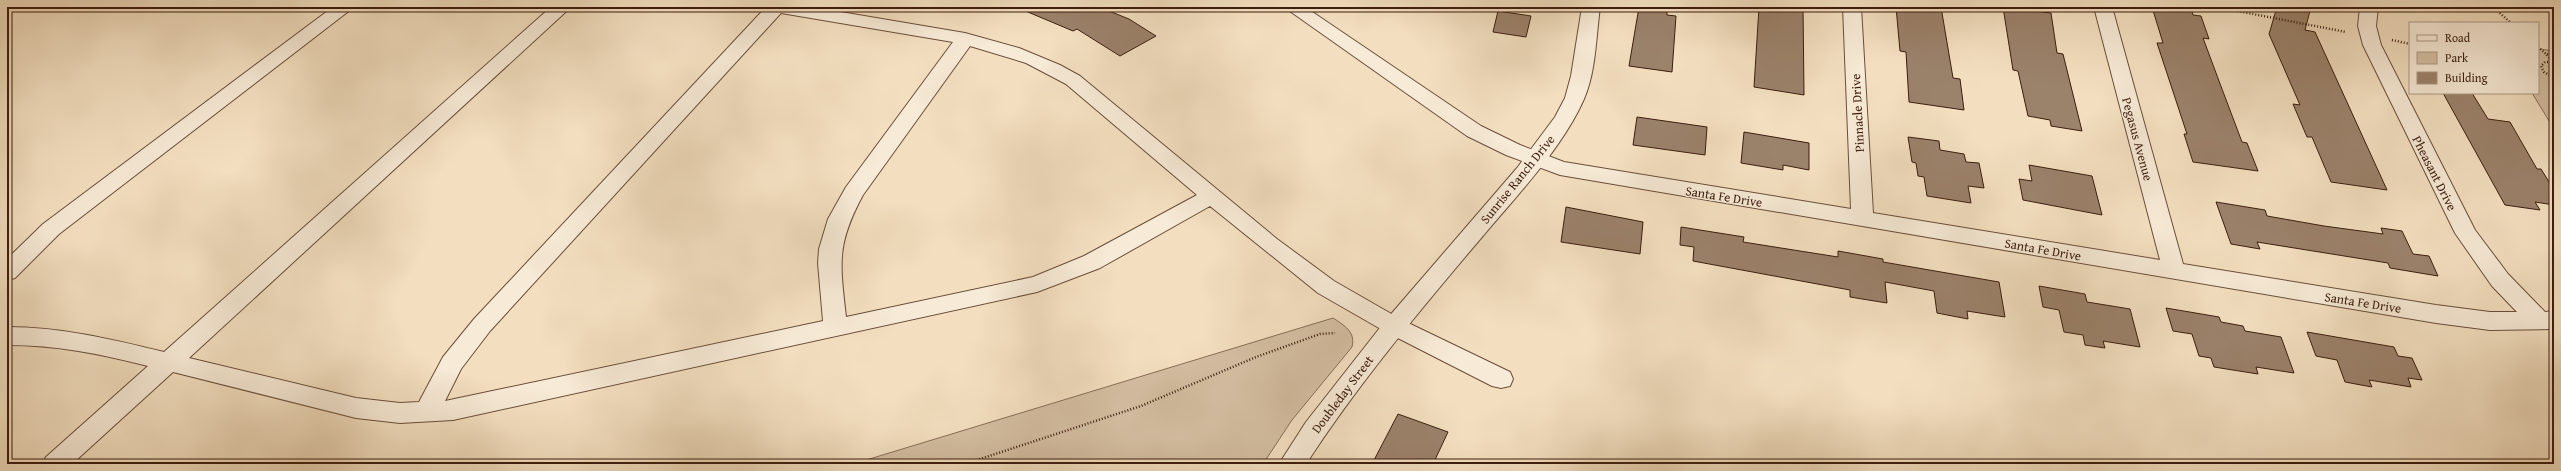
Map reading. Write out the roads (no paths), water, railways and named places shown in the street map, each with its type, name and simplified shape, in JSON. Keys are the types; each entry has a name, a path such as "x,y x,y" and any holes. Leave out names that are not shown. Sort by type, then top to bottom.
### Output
{"street":[{"path":"7,272 51,229 344,7"},
{"path":"55,464 166,362 562,7"},
{"path":"426,413 452,363 482,325 777,7 966,39 1014,51 1055,69 1073,80 1211,196 1297,266 1326,287 1394,326 1501,379"},
{"name":"Santa Fe Drive","path":"1292,7 1474,131 1535,160 1576,171 2436,314 2490,321 2547,320"},
{"name":"Sunrise Ranch Drive","path":"1394,326 1535,160 1564,119 1575,98 1581,76 1591,7"},
{"name":"Pinnacle Drive","path":"1852,7 1862,218"},
{"name":"Pegasus Avenue","path":"2102,7 2174,271"},
{"name":"Pheasant Drive","path":"2369,7 2366,26 2372,45 2448,201 2482,258 2547,320"},
{"path":"835,329 829,263 830,249 839,220 854,192 966,39"},
{"path":"7,336 64,338 356,408 385,412 426,413 483,405 1008,292 1057,277 1092,262 1211,196"},
{"name":"Doubleday Street","path":"1292,464 1315,429 1394,326"}]}
